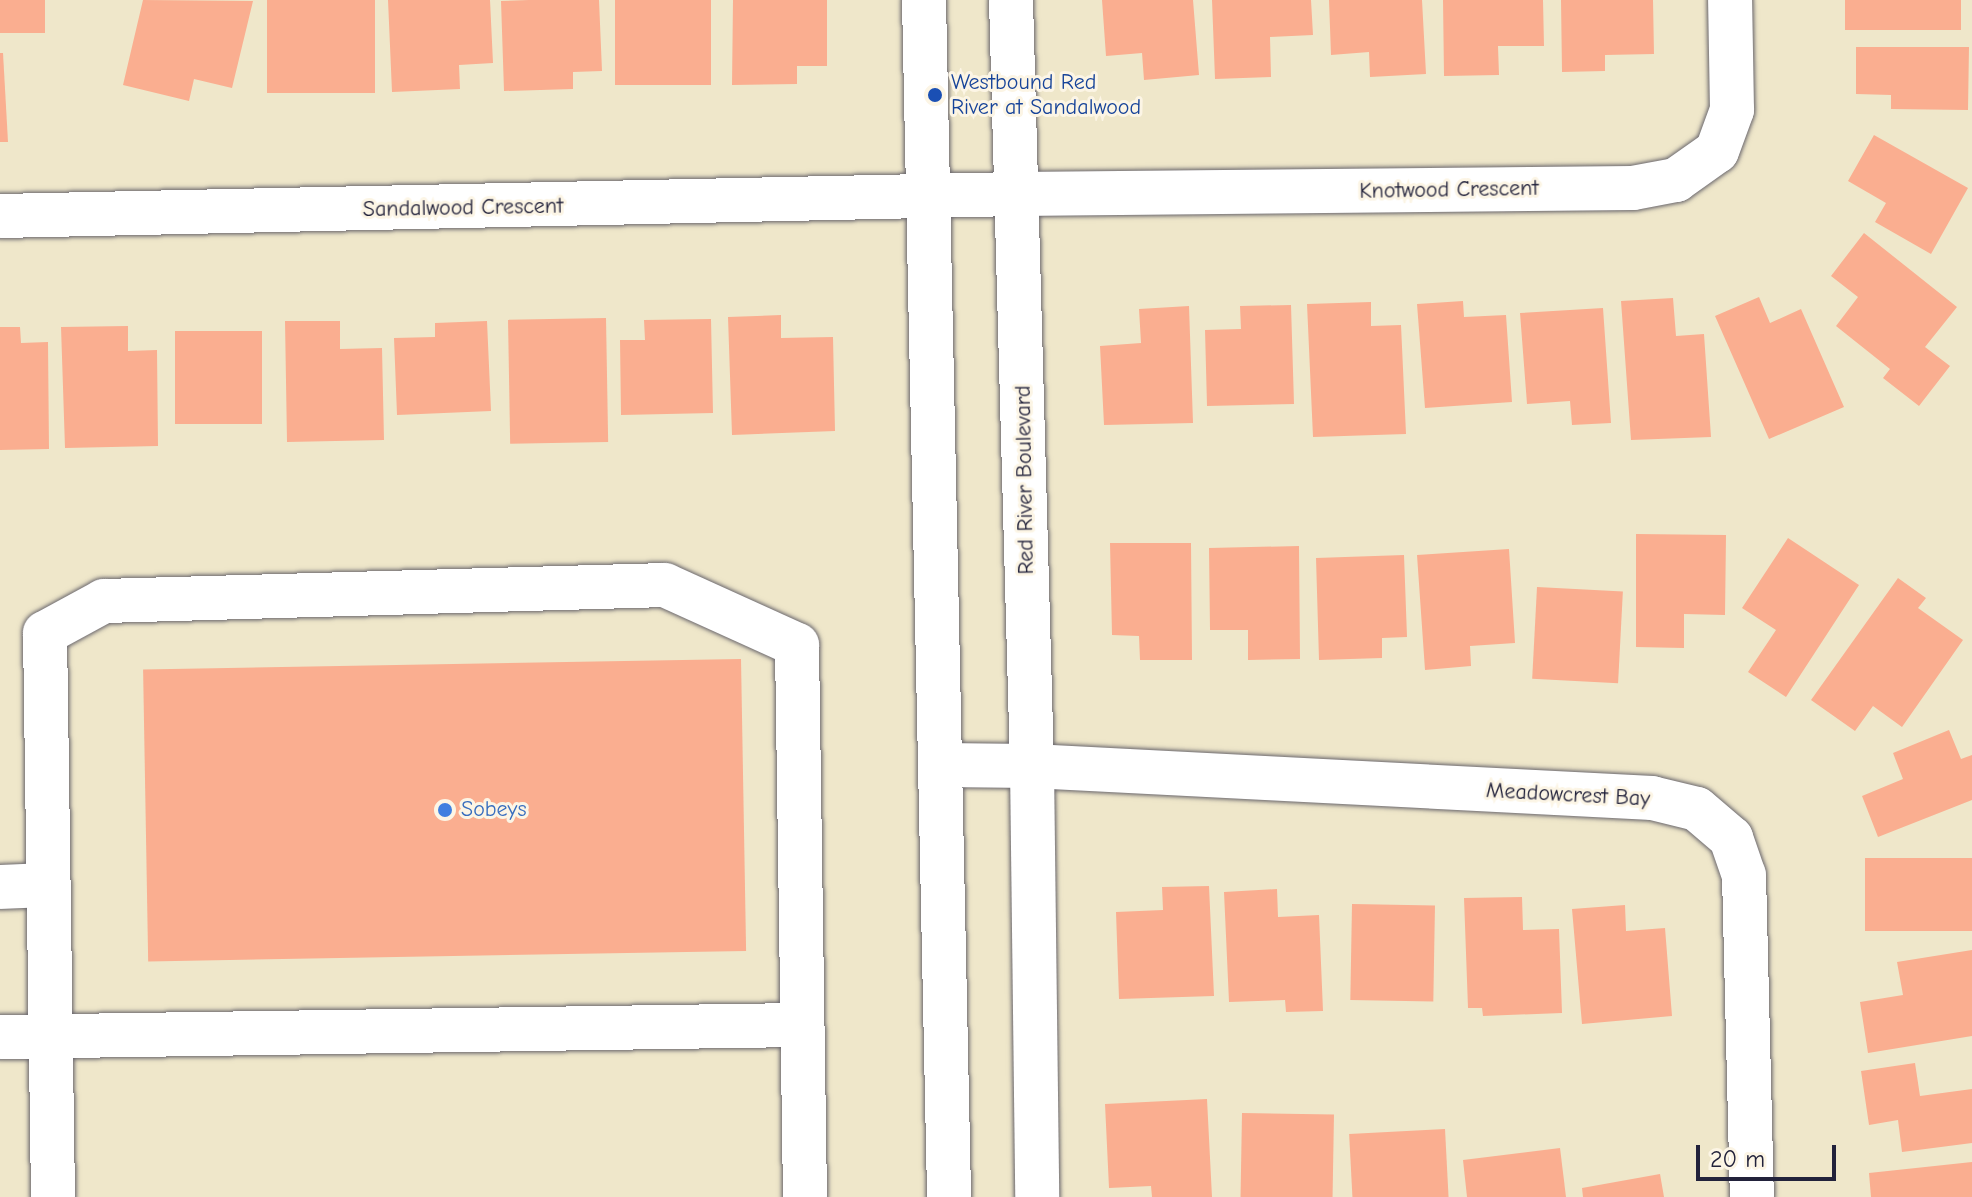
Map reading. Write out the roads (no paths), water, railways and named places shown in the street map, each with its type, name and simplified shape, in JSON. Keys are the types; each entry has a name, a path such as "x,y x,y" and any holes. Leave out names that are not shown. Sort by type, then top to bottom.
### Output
{"street":[{"path":"924,0 949,1197"},
{"name":"Red River Boulevard","path":"1011,0 1032,766 1037,1197"},
{"name":"Knotwood Crescent","path":"1017,194 1633,188 1676,180 1717,151 1732,110 1730,0"},
{"path":"927,199 1017,194"},
{"name":"Sandalwood Crescent","path":"0,216 927,199"},
{"path":"53,1197 45,633 104,601 665,585 797,645 805,1197"},
{"path":"941,765 1032,766"},
{"name":"Meadowcrest Bay","path":"1032,766 1652,798 1697,809 1731,838 1744,875 1752,1197"},
{"path":"0,887 48,885"},
{"path":"0,1037 802,1025"}],"place":[{"name":"Westbound Red River at Sandalwood","path":"935,95"},
{"name":"Sobeys","path":"445,810"}]}
